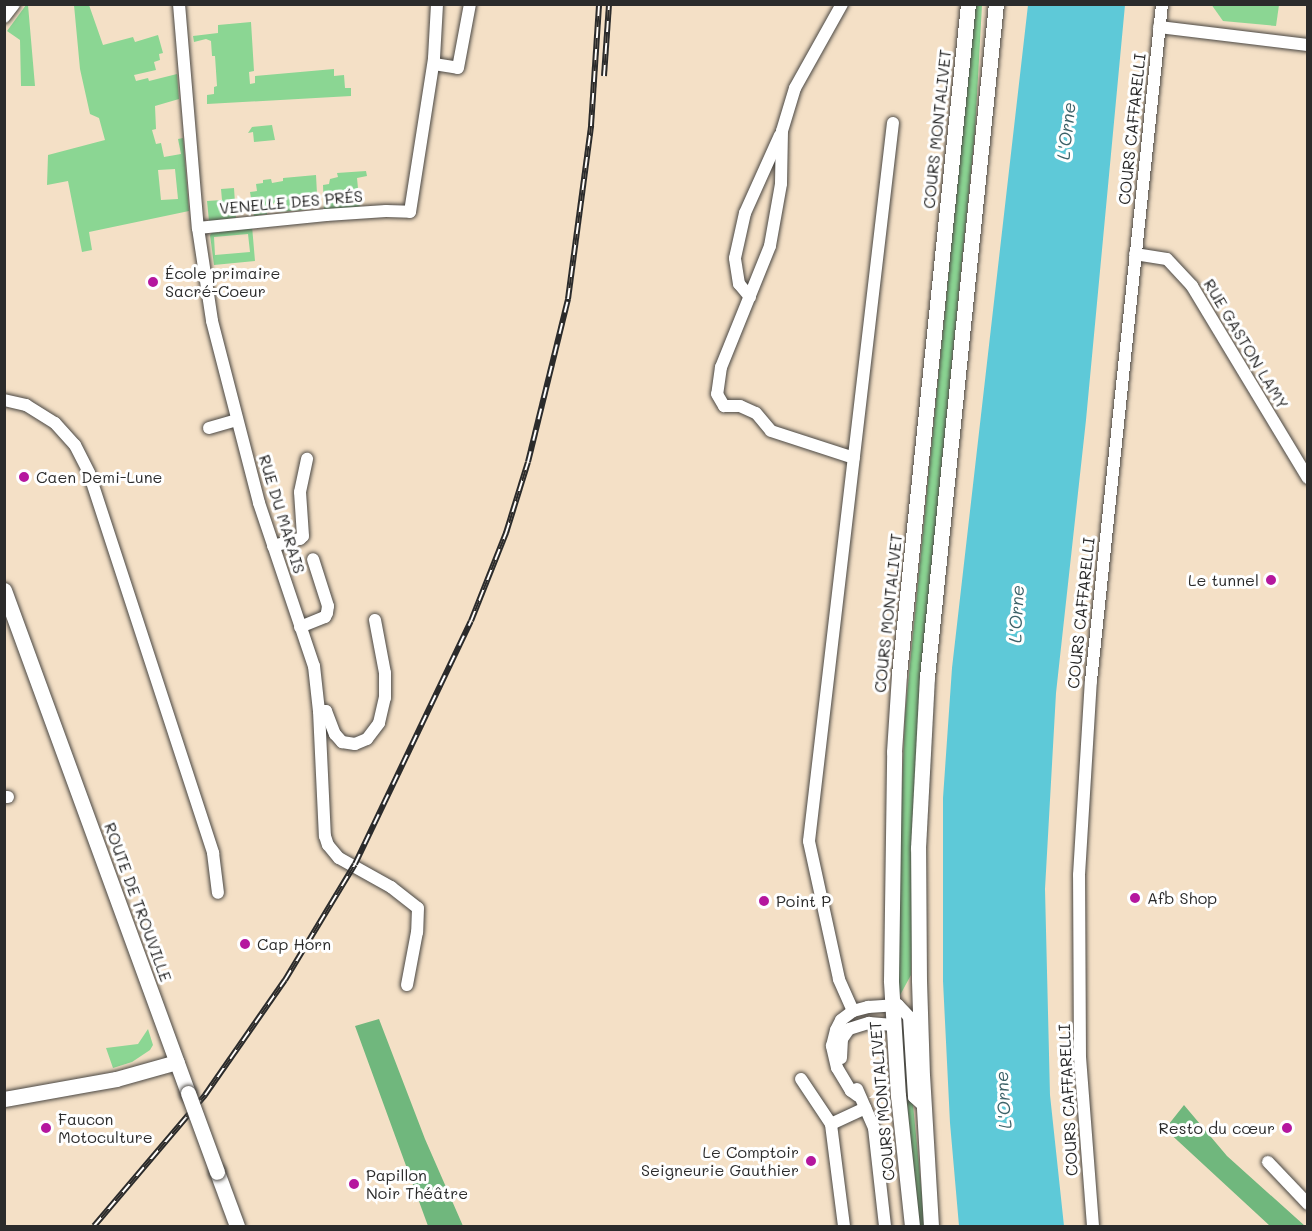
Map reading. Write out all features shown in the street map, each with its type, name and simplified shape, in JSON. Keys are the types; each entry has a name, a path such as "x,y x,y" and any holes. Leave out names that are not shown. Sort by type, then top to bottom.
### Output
{"main road":[{"name":"COURS MONTALIVET","path":"912,1227 893,1025 891,834 899,674 968,4"},
{"path":"931,1227 920,1022 918,848 927,677 996,4"},
{"name":"ROUTE DE TROUVILLE","path":"4,590 237,1227"},
{"path":"4,1099 116,1079 177,1062"}],"street":[{"path":"4,17 14,4"},
{"name":"RUE DU MARAIS","path":"179,4 198,228 212,321 258,503 314,666 319,711 323,823 328,845 349,865 391,887 418,908 417,932 407,985"},
{"path":"437,4 434,64 458,68 470,4"},
{"path":"750,297 739,284 735,258 745,213 782,131 795,88 842,4"},
{"name":"COURS CAFFARELLI","path":"1093,1227 1080,1058 1079,875 1090,681 1162,4"},
{"path":"1159,27 1308,45"},
{"name":"VENELLE DES PRÉS","path":"198,228 386,211 410,212 434,64"},
{"path":"854,1011 839,980 808,841 893,123"},
{"path":"782,131 781,184 770,246 721,367 717,394 724,406 740,406 756,413 771,431 854,458"},
{"name":"RUE GASTON LAMY","path":"1135,254 1167,259 1192,286 1308,478"},
{"path":"4,400 36,410 68,435 89,473 210,843 218,892"},
{"path":"209,428 237,420"},
{"path":"273,546 300,539 303,536 300,492 307,459"},
{"path":"300,627 325,617 327,613 328,606 313,559"},
{"path":"319,711 326,711 335,734 342,742 355,744 367,739 379,723 384,698 385,673 375,620"},
{"path":"858,1096 851,1091 837,1068 832,1046 841,1020 854,1011 892,1005 902,1007 909,1017 915,1097 924,1106"},
{"path":"885,1227 874,1128 841,1058 840,1046 844,1033 858,1024 893,1025"},
{"path":"801,1079 831,1124 844,1227"},
{"path":"831,1124 865,1108"},
{"path":"1268,1162 1308,1204"}],"green space":[{"path":"1211,4 1279,5 1276,26 1223,21"},
{"path":"28,5 35,86 21,86 20,40 7,31"},
{"path":"74,5 89,5 103,45 133,37 135,42 158,35 163,53 159,54 160,60 154,62 156,70 134,75 136,81 148,78 149,81 177,74 179,99 155,106 156,129 152,130 156,144 161,143 164,157 181,154 178,139 183,138 189,211 89,232 92,250 82,252 68,181 47,185 48,155 105,140 99,118 90,114 80,69","holes":["175,169 178,199 161,200 158,170"]},
{"path":"975,5 982,5 975,131 922,663 911,975 899,997 898,888 905,715"},
{"path":"251,22 254,71 249,72 250,84 255,83 255,76 334,69 334,76 344,75 345,88 351,88 351,96 207,104 207,95 214,94 214,87 217,86 215,56 212,56 211,41 206,39 194,42 193,36 218,33 218,25"},
{"path":"272,125 275,140 254,142 253,132 248,133 252,127"},
{"path":"366,171 367,176 357,178 360,209 324,211 323,185 329,184 330,179 338,177 337,173"},
{"path":"316,175 317,194 315,197 304,198 304,210 279,212 278,203 267,204 267,214 254,216 250,192 257,191 256,184 263,183 263,180 271,179 272,183 283,181 283,178"},
{"path":"234,188 236,218 209,221 207,201 222,200 221,189"},
{"path":"252,226 255,261 214,265 210,235 214,230 219,233 219,230 245,227 248,229","holes":["248,234 250,252 215,255 214,237"]},
{"path":"379,1019 425,1139 463,1226 428,1226 355,1026"},
{"path":"900,1023 906,1034 925,1226 918,1226"},
{"path":"148,1029 153,1045 150,1050 132,1062 113,1068 106,1048 138,1044"},
{"path":"1184,1105 1227,1156 1305,1226 1270,1226 1165,1129"}],"water":[{"name":"L'Orne","path":"1028,5 1125,5 1086,420 1056,693 1045,889 1050,1095 1064,1226 959,1226 950,1123 943,981 943,798 952,668"}],"railway":[{"path":"94,1226 205,1095 285,980 355,864 471,621 506,533 528,462 568,299 591,126 599,4"},
{"path":"604,76 609,4"}],"place":[{"name":"École primaire Sacré-Coeur","path":"153,282"},
{"name":"Caen Demi-Lune","path":"24,477"},
{"name":"Le tunnel","path":"1271,580"},
{"name":"Afb Shop","path":"1135,898"},
{"name":"Point P","path":"764,901"},
{"name":"Cap Horn","path":"245,944"},
{"name":"Faucon Motoculture","path":"46,1128"},
{"name":"Resto du cœur","path":"1287,1128"},
{"name":"Le Comptoir Seigneurie Gauthier","path":"811,1161"},
{"name":"Papillon Noir Théâtre","path":"354,1184"}]}
